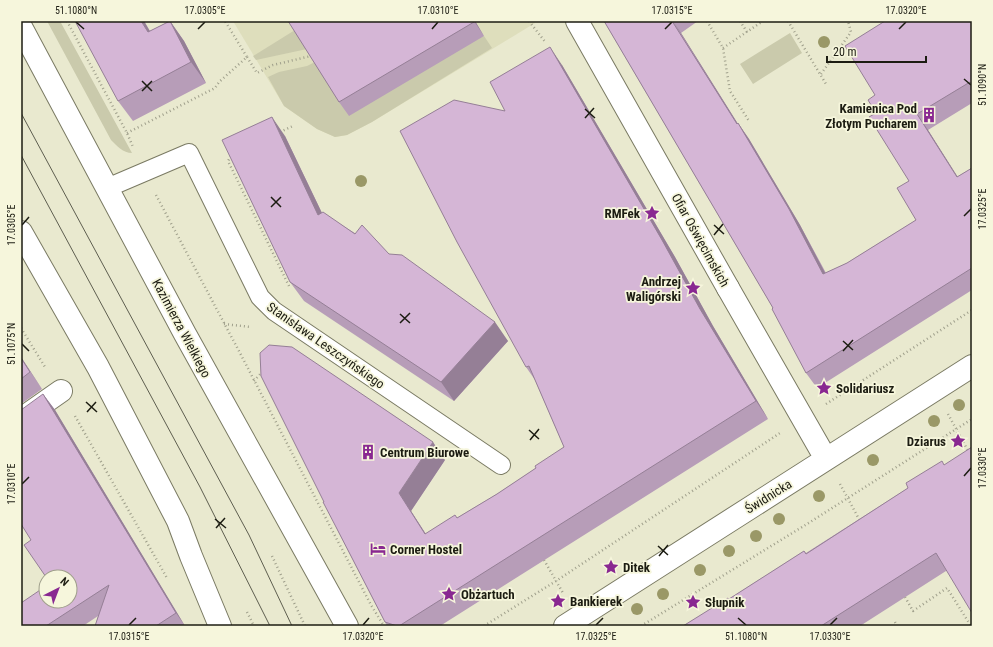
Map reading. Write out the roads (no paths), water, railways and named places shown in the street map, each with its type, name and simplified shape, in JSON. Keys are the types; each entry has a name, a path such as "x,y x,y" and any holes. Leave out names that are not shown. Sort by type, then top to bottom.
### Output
{"main road":[{"name":"Ofiar Oświęcimskich","path":"577,21 826,459"},
{"name":"Kazimierza Wielkiego","path":"21,27 185,334 347,626"},
{"path":"21,232 98,367 178,521 220,626"},
{"name":"Świdnicka","path":"565,626 972,366"},
{"path":"21,419 61,391"}],"lane":[{"name":"Stanisława Leszczyńskiego","path":"107,188 189,153 260,297 274,311 501,465"}],"tram line":[{"path":"21,113 249,535 292,626"},
{"path":"21,155 200,487 270,626"}],"place":[{"name":"Kamienica Pod Złotym Pucharem","path":"929,115"},
{"name":"RMFek","path":"652,213"},
{"name":"Andrzej Waligórski","path":"693,288"},
{"name":"Solidariusz","path":"824,388"},
{"name":"Dziarus","path":"958,441"},
{"name":"Centrum Biurowe","path":"368,452"},
{"name":"Corner Hostel","path":"378,549"},
{"name":"Ditek","path":"611,567"},
{"name":"Obżartuch","path":"449,594"},
{"name":"Bankierek","path":"558,601"},
{"name":"Słupnik","path":"693,602"}]}
